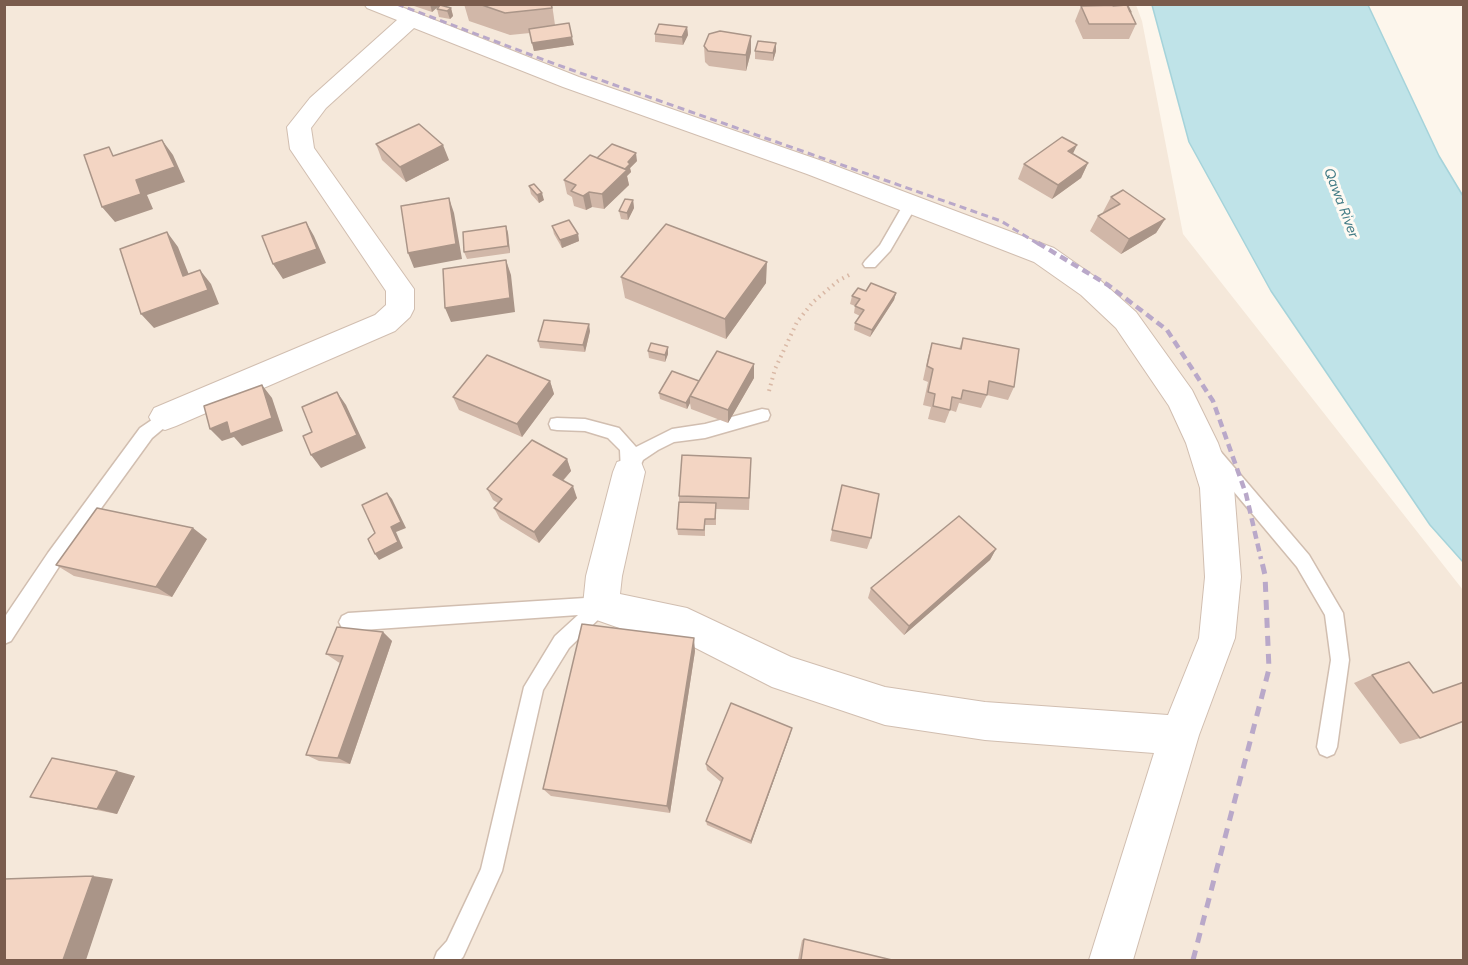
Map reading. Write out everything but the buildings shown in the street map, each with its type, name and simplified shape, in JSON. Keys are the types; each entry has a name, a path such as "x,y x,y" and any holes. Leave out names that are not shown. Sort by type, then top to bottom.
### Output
{"street":[{"path":"374,4 571,82 911,203 1044,255 1091,288 1126,320 1181,399 1202,442 1217,488 1223,578 1217,638 1179,735 1111,960"},
{"path":"165,417 385,323 400,309 400,289 374,255 302,149 299,127 318,104 411,19"},
{"path":"629,472 603,576 601,605 628,614 687,625 785,674 885,706 986,721 1179,735"}],"lane":[{"path":"870,264 885,248 911,203"},
{"path":"629,472 637,455 662,440 762,415"},
{"path":"4,636 54,559 146,434 165,417"},
{"path":"557,424 585,425 613,433 628,447 629,472"},
{"path":"1202,442 1303,561 1334,613 1340,660 1327,747"},
{"path":"348,622 601,605"},
{"path":"445,960 455,949 491,871 534,687 562,642 601,605"}],"path":[{"path":"762,415 775,369 797,322 813,302 838,281 870,264"}],"shaded area":[{"path":"5,5 1136,5 1142,21 1183,234 1463,590 1463,960 5,960"}],"water":[{"name":"Qawa River","path":"1152,5 1368,5 1439,156 1463,196 1463,562 1430,525 1271,291 1189,142"}],"railway":[{"path":"397,4 555,64 1001,221 1040,245"},
{"path":"1038,243 1108,285 1167,330 1213,401 1246,494 1261,559"},
{"path":"1193,960 1269,669 1265,575 1261,558"}]}
